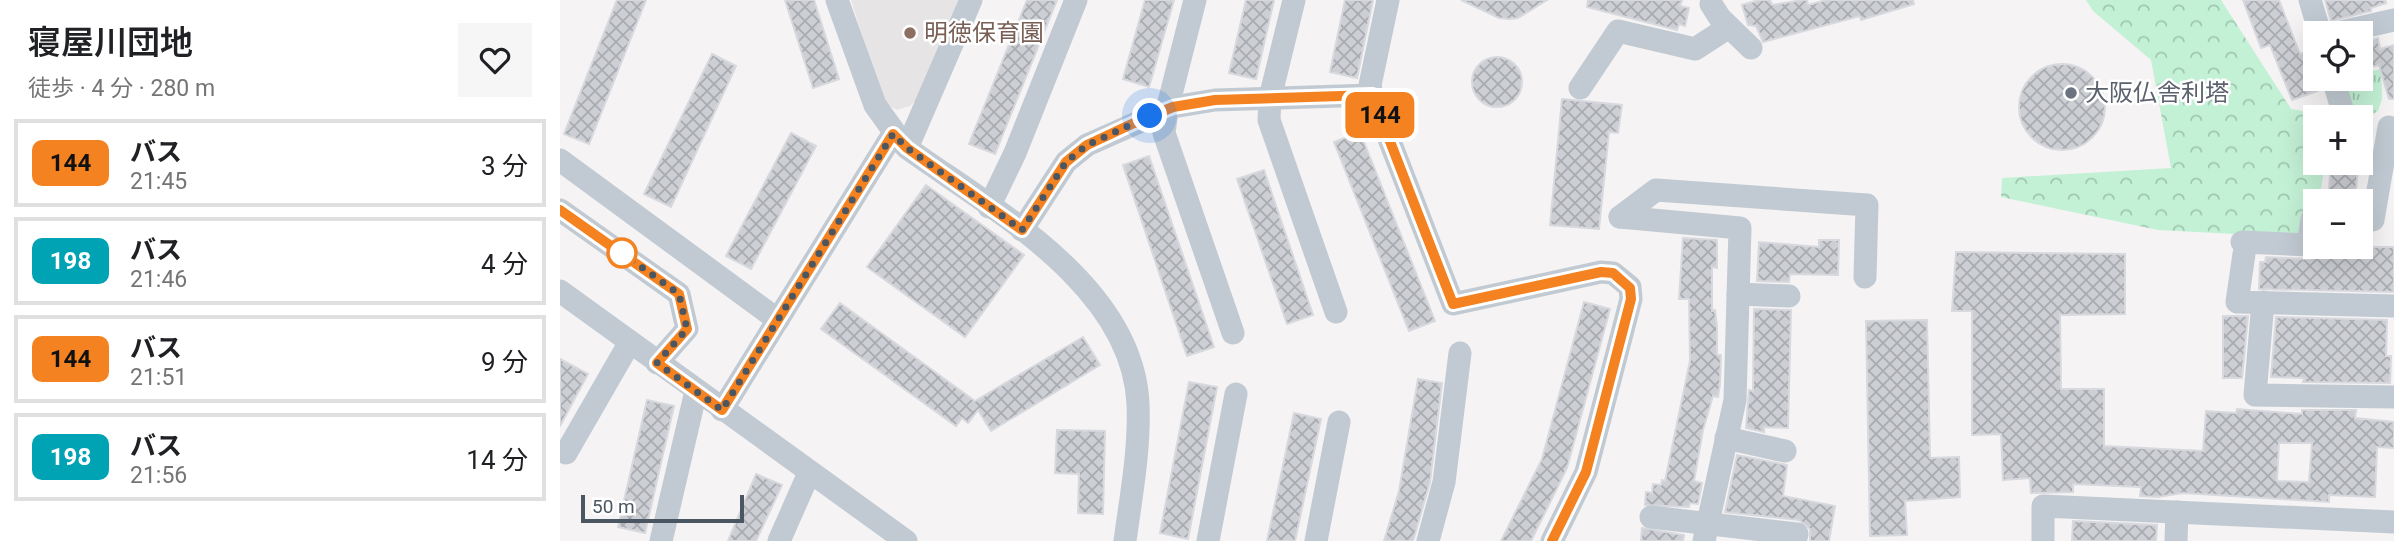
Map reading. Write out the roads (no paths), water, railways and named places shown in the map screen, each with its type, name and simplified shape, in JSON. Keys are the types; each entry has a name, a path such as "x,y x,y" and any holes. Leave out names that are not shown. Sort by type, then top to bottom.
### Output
{"street":[{"path":"837,0 875,105 900,141 1022,230 1077,276 1116,332 1132,367 1138,402 1136,466 1125,541"},
{"path":"722,410 778,320 900,141 971,0"},
{"path":"989,207 1015,153 1076,0"},
{"path":"1195,0 1167,110 1164,133 1233,332"},
{"path":"1294,0 1270,98 1269,120 1336,312"},
{"path":"1388,0 1370,85 1372,95 1453,304 1601,272 1613,273 1630,288 1631,299 1586,472 1552,541"},
{"path":"2310,0 2316,21"},
{"path":"1714,1 1729,27 1751,48"},
{"path":"2373,25 2394,20"},
{"path":"1580,88 1618,32 1695,49 1729,27"},
{"path":"1022,230 1066,162 1087,145 1167,110 1215,100 1372,95"},
{"path":"2373,123 2391,127 2373,220"},
{"path":"560,160 778,320"},
{"path":"1705,531 1735,400 1740,228 1620,217 1656,190 1867,205 1865,277"},
{"path":"560,210 679,294 687,329 657,363"},
{"path":"2303,245 2243,248 2236,302 2394,306"},
{"path":"560,291 900,539"},
{"path":"1738,294 1789,296"},
{"path":"2263,302 2255,395 2394,397"},
{"path":"566,453 630,342"},
{"path":"1428,541 1444,482 1460,353"},
{"path":"661,541 696,391"},
{"path":"1208,541 1236,394"},
{"path":"1316,541 1339,422"},
{"path":"1726,438 1785,451"},
{"path":"779,541 809,473"},
{"path":"2043,541 2043,506 2177,512 2322,531 2394,522"},
{"path":"2176,541 2177,512"},
{"path":"1651,517 1705,531 1797,534 1796,541"}],"place":[{"name":"明徳保育園","path":"910,33"},
{"name":"大阪仏舎利塔","path":"2071,93"}]}
